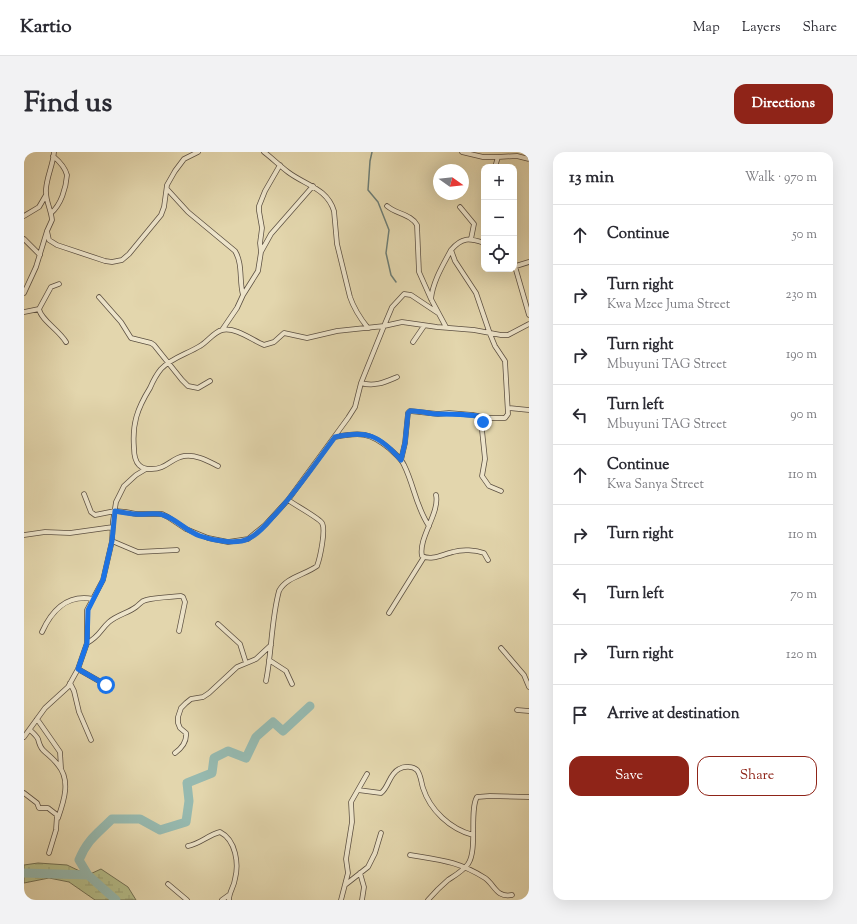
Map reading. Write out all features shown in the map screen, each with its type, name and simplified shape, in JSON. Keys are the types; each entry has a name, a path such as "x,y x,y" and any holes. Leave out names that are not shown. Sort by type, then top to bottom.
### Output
{"street":[{"path":"47,231 49,240 58,245 105,261 112,262 122,260 129,254 161,215 164,207 167,185 189,152"},
{"path":"184,159 198,152"},
{"path":"264,152 295,177 320,190 332,205 334,210 338,244 352,305 360,318 368,328 370,328"},
{"path":"462,152 483,157 517,156 529,158"},
{"path":"24,293 36,267 52,220 46,195 47,181 54,154"},
{"path":"51,213 60,202 67,175 54,154"},
{"path":"496,164 498,157"},
{"path":"222,330 237,308 258,271 261,252 260,243 262,228 258,211 259,206 265,191 280,165"},
{"path":"261,252 271,234 313,186"},
{"path":"167,189 188,212 235,251 238,256 243,296"},
{"path":"24,216 39,207 46,195"},
{"path":"387,206 393,212 409,217 417,225 419,272 446,327"},
{"path":"460,207 474,224 471,239"},
{"path":"24,239 40,255"},
{"path":"431,299 432,289 437,276 451,250 460,242 471,239 481,242"},
{"path":"401,460 405,443 408,413 410,411 438,414 449,413 473,415 488,418 505,418 508,414 509,408 506,393 505,361 490,334 476,293 455,261 451,250"},
{"path":"517,264 529,262"},
{"path":"517,271 529,315"},
{"path":"59,284 51,287 39,309 41,315 59,332 66,342"},
{"path":"84,494 92,512 95,515 115,511 136,514 162,514 198,535 228,542 248,539 255,535 288,500 335,437 355,407 361,383 392,307 404,294 411,295 438,313"},
{"path":"99,297 121,322 131,338 152,344 182,380 192,388 198,388 210,381"},
{"path":"24,312 39,309"},
{"path":"218,466 201,458 185,456 180,457 162,468 154,470 146,469 139,466 134,452 135,420 143,399 161,369 168,362 200,346 217,332 222,330 236,332 264,345 274,342 284,333 307,338 337,331 370,328 402,322 424,326 474,330 490,334 508,335 529,324"},
{"path":"413,342 424,326"},
{"path":"361,383 368,385 378,384 397,377"},
{"path":"509,408 529,410"},
{"path":"488,418 485,419 482,425 485,459 482,476 489,486 501,491"},
{"path":"335,437 356,434 372,436 385,445 401,460 421,513 429,526"},
{"path":"24,737 50,703 63,693 78,669 87,643 88,610 103,580 112,541 116,502 124,486 136,475 146,469"},
{"path":"424,557 422,555 422,549 436,505 436,495"},
{"path":"266,681 276,601 281,586 317,566 321,553 323,529 321,522 288,500"},
{"path":"24,535 45,532 70,533 113,527"},
{"path":"112,541 138,552 177,550"},
{"path":"424,557 437,557 458,551 474,551 484,553 488,560"},
{"path":"389,613 424,557"},
{"path":"87,643 97,637 106,625 114,618 136,607 147,599 183,597 185,602 179,631"},
{"path":"42,632 51,616 64,604 77,598 93,599"},
{"path":"218,624 240,644 246,663"},
{"path":"175,753 183,746 186,736 186,733 180,728 178,723 181,708 191,699 203,697 209,693 237,666 261,655 271,644"},
{"path":"500,648 524,675 529,687"},
{"path":"269,660 286,671 292,684"},
{"path":"78,669 106,685"},
{"path":"70,683 74,691 79,712 91,740"},
{"path":"517,710 529,711"},
{"path":"37,719 60,752 61,769 65,780 65,795 48,852"},
{"path":"30,730 37,737 42,749 61,769"},
{"path":"358,790 381,793 386,788 395,772 403,767 413,768 418,772 427,799 438,814 457,830 473,835"},
{"path":"341,900 348,873 346,854 352,822 351,802 367,774"},
{"path":"24,793 37,803 39,808 48,808 55,812 58,818"},
{"path":"428,900 464,868 469,860 473,835 474,810 477,797 529,797"},
{"path":"188,846 196,845 220,832 229,839 233,846 237,871 236,878 229,895 229,900"},
{"path":"345,885 368,867 381,834"},
{"path":"410,855 447,860 456,863 487,880 499,893 507,896 512,895"},
{"path":"360,873 364,893 362,900"},
{"path":"168,884 187,900"},
{"path":"222,900 229,895"}],"green space":[{"path":"38,863 67,865 88,875 101,869 128,887 136,900 95,900 69,882 49,878 24,883 24,865"}],"waterway":[{"path":"372,152 368,190 378,202 389,230 386,253 391,275 396,282"},
{"path":"88,875 79,860 89,842 112,819 140,819 160,830 186,822 189,801 187,783 212,773 214,758 228,751 246,758 256,737 273,722 283,731 310,706"},
{"path":"24,873 88,875 116,900"}],"route":[{"path":"106,685 78,669 87,643 89,605 103,580 112,541 115,511 136,514 162,514 198,535 228,542 242,541 255,535 288,500 335,437 356,434 372,436 385,445 401,460 405,443 409,411 413,410 438,414 449,413 473,415 488,418 483,422"}]}
